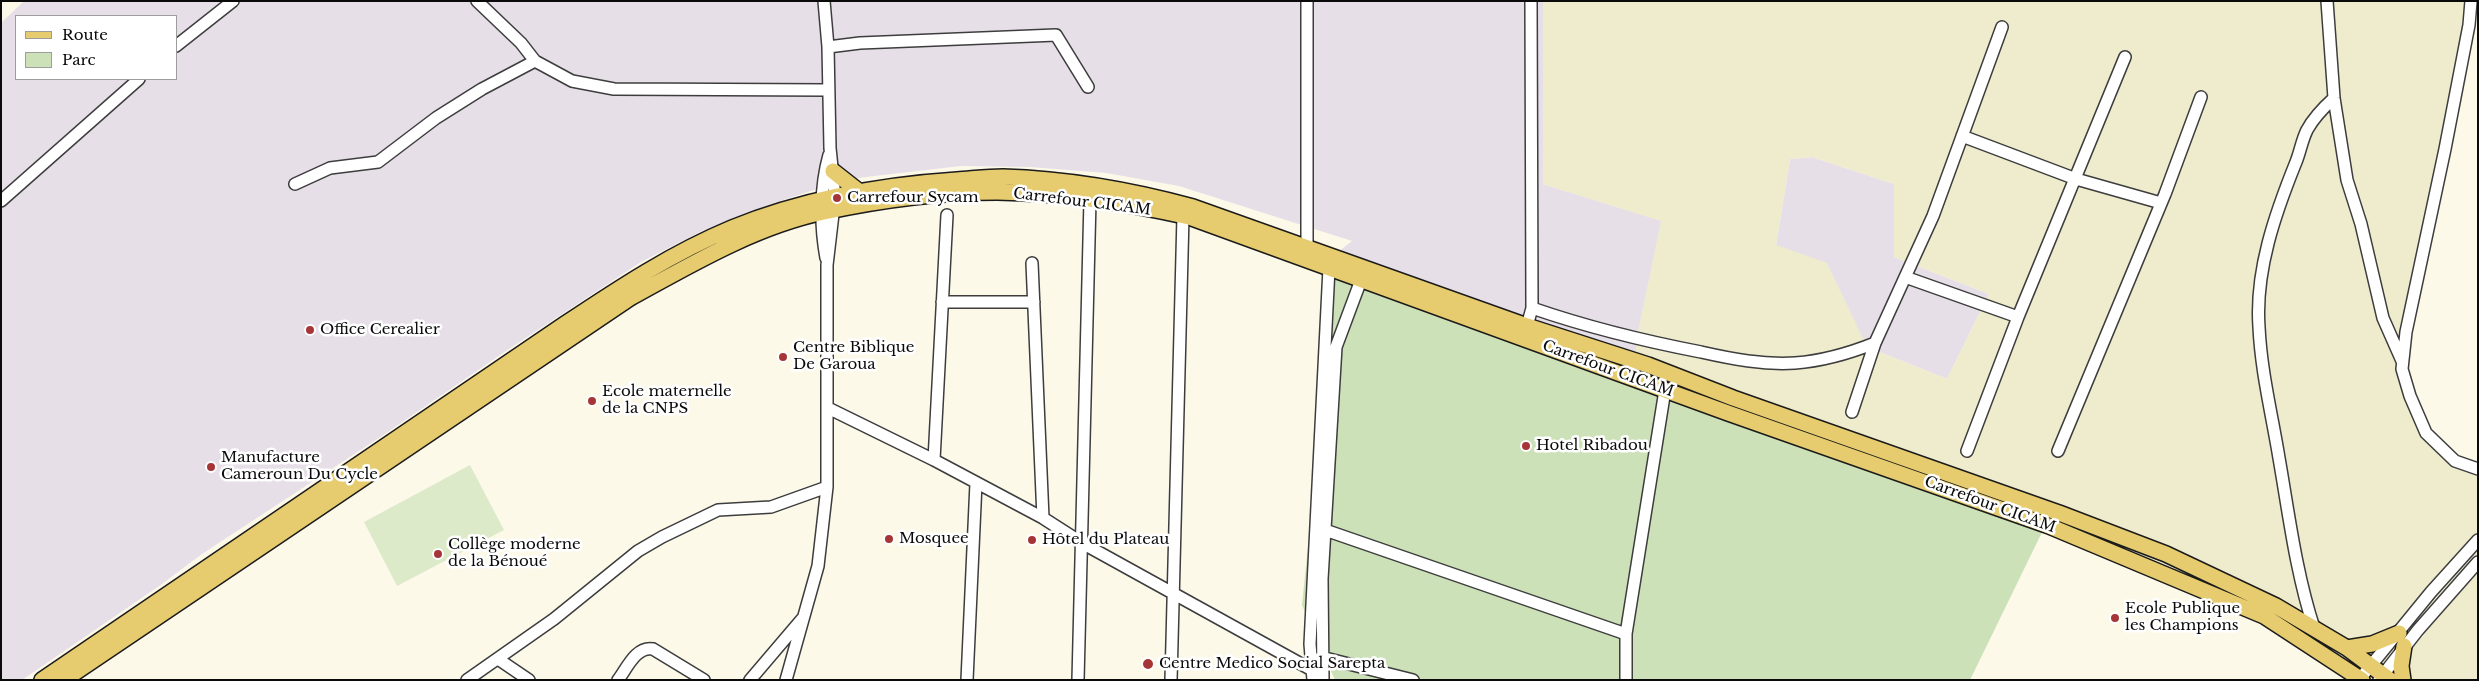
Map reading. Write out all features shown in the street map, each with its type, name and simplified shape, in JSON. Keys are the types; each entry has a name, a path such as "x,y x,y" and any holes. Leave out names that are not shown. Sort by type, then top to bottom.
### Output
{"main road":[{"path":"833,171 861,193"},
{"path":"46,679 630,298 732,244 861,193 923,182 1002,177 1105,187 1193,206 1527,326 1648,365 1733,398 2065,515 2166,554 2276,606 2347,648 2371,665 2384,678"},
{"name":"Carrefour CICAM","path":"829,205 997,192 1126,204 1183,216 2049,526 2264,616 2360,679"},
{"path":"64,680 311,506"},
{"path":"2347,648 2402,640 2401,666 2404,680"},
{"path":"2333,660 2341,680"}],"street":[{"path":"178,44 233,1"},
{"path":"477,1 521,44 535,61 572,81 614,89 828,90"},
{"path":"786,680 818,566 827,487 827,265 822,240 833,171 830,148 828,47 824,1"},
{"path":"1306,1 1307,248"},
{"path":"1527,326 1532,308 1531,1"},
{"path":"2327,1 2334,98 2347,180 2362,224 2374,286 2391,341 2402,362 2407,386 2426,433 2456,460 2478,469"},
{"path":"2402,362 2406,332 2467,34 2471,1"},
{"path":"1852,412 1875,343 1933,216 2002,27"},
{"path":"828,47 860,43 1056,35 1061,40 1088,86"},
{"path":"1967,451 2018,317 2076,179 2124,57"},
{"path":"295,184 330,168 378,162 436,118 482,89 535,61"},
{"path":"1,201 138,80"},
{"path":"2058,451 2161,203 2201,97"},
{"path":"2314,628 2304,598 2291,534 2264,367 2259,327 2259,306 2270,237 2287,185 2307,130 2319,111 2334,98"},
{"path":"1962,136 2076,179 2161,203"},
{"path":"829,205 824,177 830,148"},
{"path":"1078,680 1090,200"},
{"path":"934,460 947,215"},
{"path":"1171,680 1183,216"},
{"path":"1032,263 1043,518"},
{"path":"1312,675 1310,644 1329,268"},
{"path":"1905,277 2018,317"},
{"path":"1323,680 1321,657 1325,530 1336,347 1361,280"},
{"path":"942,302 1034,302"},
{"path":"1532,308 1576,323 1659,344 1755,363 1796,363 1852,352 1875,343"},
{"path":"1626,680 1626,634 1665,390"},
{"path":"828,408 934,460 1043,518 1082,543 1172,592 1312,675"},
{"path":"967,680 976,483"},
{"path":"467,680 554,619 638,552 662,537 718,510 771,507 827,487"},
{"path":"1325,530 1626,634"},
{"path":"2384,678 2402,640 2431,592 2478,540"},
{"path":"2360,679 2371,665 2402,640 2478,562"},
{"path":"750,680 805,616"},
{"path":"618,680 639,651 646,648 653,649 704,680"},
{"path":"1321,657 1413,680"},
{"path":"498,659 529,680"}],"shaded area":[{"path":"24,1 1543,1 1543,184 1662,221 1636,342 1636,374 1324,263 1352,241 1179,186 1106,173 1030,167 961,166 842,181 774,203 704,230 641,262 202,554 162,584 22,680 1,680 1,23"},
{"path":"1543,1 2472,1 2404,350 2404,385 2425,431 2462,469 2478,474 2478,680 2369,680 2270,615 1636,374 1636,342 1661,221 1543,184","holes":["1812,157 1894,184 1894,257 1989,294 1947,379 1867,347 1827,263 1776,245 1790,159"]},
{"path":"1812,157 1894,184 1894,257 1989,294 1947,379 1867,347 1776,245 1790,159"}],"green space":[{"path":"1324,274 2047,522 1970,680 1335,680 1302,605 1320,429"},
{"path":"470,465 504,530 397,586 364,522"}],"place":[{"name":"Carrefour Sycam","path":"837,198"},
{"name":"Office Cerealier","path":"310,330"},
{"name":"Centre Biblique De Garoua","path":"783,357"},
{"name":"Ecole maternelle de la CNPS","path":"592,401"},
{"name":"Hotel Ribadou","path":"1526,446"},
{"name":"Manufacture Cameroun Du Cycle","path":"211,467"},
{"name":"Mosquee","path":"889,539"},
{"name":"Hôtel du Plateau","path":"1032,540"},
{"name":"Collège moderne de la Bénoué","path":"438,554"},
{"name":"Ecole Publique les Champions","path":"2115,618"},
{"name":"Centre Medico Social Sarepta","path":"1148,664"}]}
